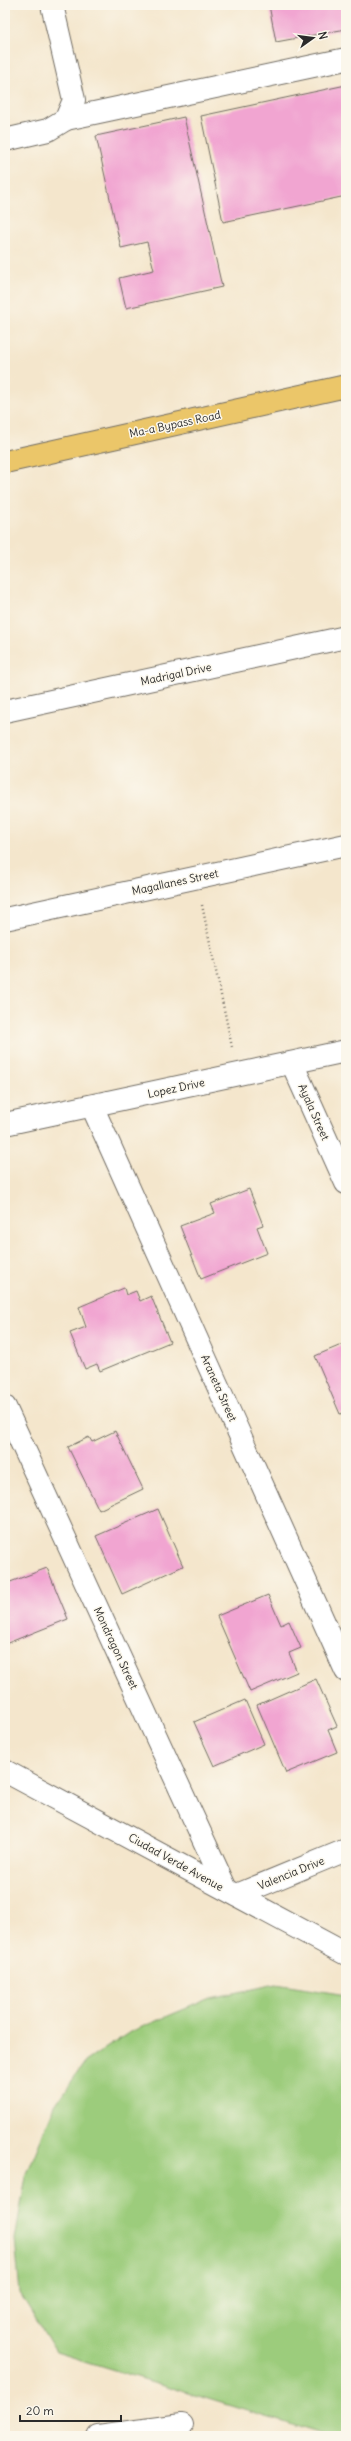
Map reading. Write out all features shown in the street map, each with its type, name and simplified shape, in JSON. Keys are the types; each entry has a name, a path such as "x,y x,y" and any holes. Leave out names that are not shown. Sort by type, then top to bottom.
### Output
{"main road":[{"name":"Ma-a Bypass Road","path":"5,461 346,386"}],"street":[{"path":"52,5 74,100 66,119"},
{"path":"5,140 48,130 66,119 346,59"},
{"name":"Madrigal Drive","path":"5,711 346,637"},
{"name":"Magallanes Street","path":"5,919 346,845"},
{"name":"Lopez Drive","path":"5,1124 346,1051"},
{"name":"Ayala Street","path":"292,1063 346,1183"},
{"name":"Araneta Street","path":"92,1106 346,1671"},
{"name":"Mondragon Street","path":"5,1407 232,1892"},
{"name":"Ciudad Verde Avenue","path":"5,1771 346,1954"},
{"name":"Valencia Drive","path":"232,1892 346,1850"},
{"path":"98,2436 182,2425"}],"path":[{"path":"196,877 238,1074"}],"green space":[{"path":"276,1984 346,1995 346,2436 328,2436 56,2352 20,2293 15,2239 26,2176 55,2105 85,2062 130,2032 211,1998"}],"building":[{"path":"269,5 346,5 346,29 276,42"},
{"path":"346,85 346,196 223,222 201,116"},
{"path":"184,117 222,287 126,308 119,278 154,270 147,242 121,248 96,136"},
{"path":"249,1189 263,1225 257,1227 267,1253 201,1279 180,1226 215,1213 211,1204"},
{"path":"124,1288 126,1295 136,1291 140,1301 151,1296 170,1342 100,1371 97,1364 85,1369 70,1333 86,1327 79,1307"},
{"path":"346,1343 346,1412 340,1414 315,1356"},
{"path":"115,1431 143,1489 99,1510 68,1447 89,1437 92,1442"},
{"path":"158,1509 183,1566 122,1594 96,1536"},
{"path":"47,1568 68,1619 5,1644 5,1584"},
{"path":"268,1595 281,1625 289,1621 301,1648 289,1653 297,1672 250,1692 217,1616"},
{"path":"316,1679 337,1726 328,1730 337,1752 286,1773 257,1705"},
{"path":"245,1700 264,1744 214,1766 194,1722"}]}
